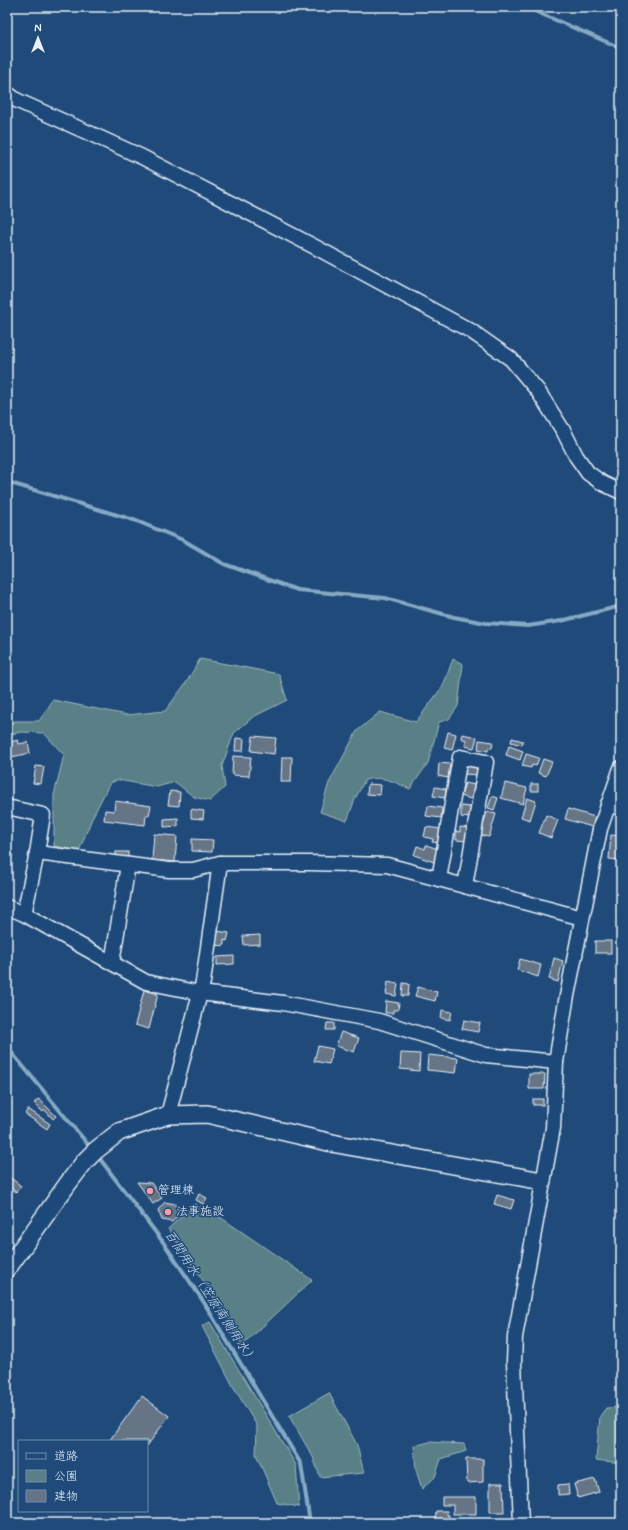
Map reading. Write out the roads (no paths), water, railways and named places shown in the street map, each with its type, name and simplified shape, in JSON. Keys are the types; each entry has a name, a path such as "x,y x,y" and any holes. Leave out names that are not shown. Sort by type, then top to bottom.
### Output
{"street":[{"path":"7,94 16,100 142,157 317,248 471,332 511,359 538,391 564,432 576,456 588,472 602,483 621,492"},
{"path":"439,879 460,757 486,762 465,886"},
{"path":"521,1523 514,1362 515,1337 542,1181 553,1128 556,1062 582,918 600,829 615,806 621,768"},
{"path":"7,807 42,815 37,854 24,914"},
{"path":"37,854 169,870 193,870 220,863 387,865 582,918"},
{"path":"168,1115 200,994 220,863"},
{"path":"112,963 128,865"},
{"path":"7,907 24,914 146,982 200,994 283,1003 379,1021 486,1055 556,1062"},
{"path":"7,1270 73,1177 95,1151 119,1132 168,1115 207,1114 337,1144 542,1181"}],"waterway":[{"path":"525,7 621,48"},
{"path":"7,482 134,520 183,540 224,564 297,590 385,598 454,617 486,623 528,626 561,621 621,606"},
{"name":"百間用水（笠原南側用水）","path":"7,1047 91,1148"},
{"name":"百間用水（笠原南側用水）","path":"97,1155 163,1242 203,1301 301,1464 310,1523"}],"place":[{"name":"管理棟","path":"150,1191"},
{"name":"法事施設","path":"168,1212"}]}
